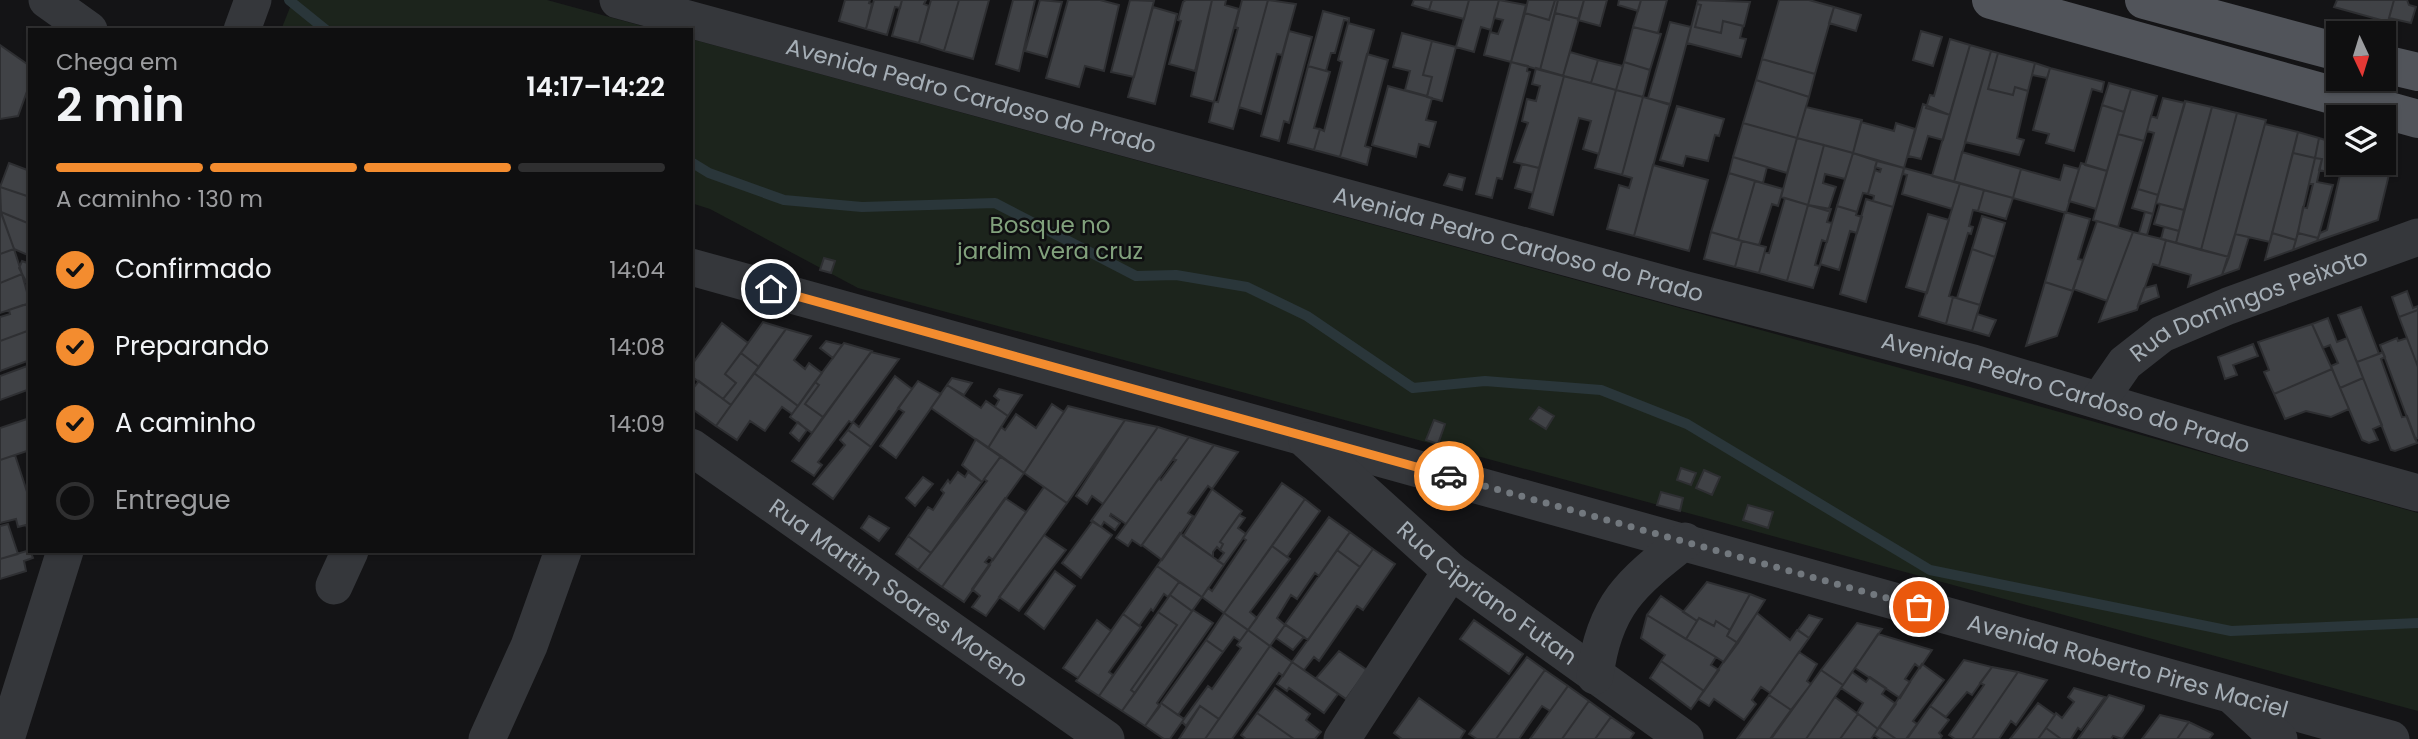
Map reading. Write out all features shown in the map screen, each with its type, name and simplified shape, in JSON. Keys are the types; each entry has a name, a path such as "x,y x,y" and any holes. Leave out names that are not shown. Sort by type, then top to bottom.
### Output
{"main road":[{"path":"1991,0 2418,119"},
{"path":"2144,0 2326,49"},
{"path":"2396,67 2418,72"}],"street":[{"path":"47,0 86,28"},
{"path":"243,28 253,0"},
{"name":"Avenida Pedro Cardoso do Prado","path":"618,0 2100,399 2239,443 2418,493"},
{"name":"Rua Domingos Peixoto","path":"2100,399 2125,363 2162,334 2228,306 2418,237"},
{"name":"Avenida Roberto Pires Maciel","path":"693,268 2391,739"},
{"name":"Rua Cipriano Futan","path":"1301,436 1451,571 1685,739"},
{"name":"Rua Martim Soares Moreno","path":"693,448 1105,739"},
{"path":"1595,676 1598,650 1607,624 1625,591 1685,541"},
{"path":"5,725 64,553"},
{"path":"334,586 349,553"},
{"path":"487,739 529,646 562,553"},
{"path":"1342,739 1451,571"},
{"path":"2231,694 2279,739"}],"green space":[{"path":"293,0 547,0 650,28 282,28"},
{"name":"Bosque no jardim vera cruz","path":"693,40 2003,396 2418,513 2418,711 858,288 710,209 693,204"}],"building":[{"path":"845,0 870,0 869,3 872,4 866,29 839,21"},
{"path":"874,0 902,0 900,8 895,7 887,35 866,29"},
{"path":"902,0 926,0 924,4 929,6 919,43 892,36"},
{"path":"931,0 959,0 944,51 919,43"},
{"path":"959,0 989,0 973,59 944,51"},
{"path":"1013,0 1035,0 1019,71 996,64"},
{"path":"1040,0 1062,2 1047,57 1025,51"},
{"path":"1068,0 1100,0 1119,5 1104,71 1085,66 1079,87 1046,78"},
{"path":"1130,0 1154,1 1134,77 1111,72"},
{"path":"1186,0 1212,0 1195,71 1169,64 1181,21 1178,20"},
{"path":"1212,0 1226,0 1225,5 1239,9 1214,102 1191,96"},
{"path":"1242,0 1268,0 1233,129 1209,122 1214,101 1218,102 1238,28 1235,27"},
{"path":"1268,0 1296,4 1282,55 1277,54 1261,114 1239,107"},
{"path":"1414,0 1432,0 1429,10 1412,5"},
{"path":"1432,0 1469,0 1464,19 1429,10"},
{"path":"1469,0 1499,0 1491,30 1481,27 1474,52 1456,47"},
{"path":"1499,0 1526,5 1511,62 1484,55 1490,32 1498,34 1503,20 1494,18"},
{"path":"1528,0 1555,0 1549,20 1525,13"},
{"path":"1555,0 1558,0 1540,70 1511,62 1525,13 1549,20"},
{"path":"1558,0 1584,0 1579,19 1555,13"},
{"path":"1584,0 1607,0 1600,26 1578,20"},
{"path":"1619,0 1641,0 1638,11 1618,5"},
{"path":"1641,0 1667,0 1658,33 1633,27"},
{"path":"1698,0 1750,2 1744,26 1723,21 1721,33 1695,27 1701,5 1697,4"},
{"path":"1779,0 1809,0 1834,7 1815,74 1762,59"},
{"path":"2337,0 2394,0 2388,21 2334,7"},
{"path":"2394,0 2407,0 2409,5 2416,7 2411,23 2389,18"},
{"path":"1697,4 1701,5 1695,27 1721,33 1723,21 1743,26 1740,38 1746,39 1741,57 1687,43"},
{"path":"1153,7 1177,14 1155,104 1128,97"},
{"path":"1834,7 1861,15 1856,31 1829,23"},
{"path":"1323,11 1349,18 1349,21 1344,20 1335,53 1331,53 1326,71 1308,66"},
{"path":"1555,13 1579,19 1563,76 1540,70"},
{"path":"1670,22 1691,27 1670,105 1648,98"},
{"path":"1348,23 1374,30 1340,157 1314,150 1320,129 1324,131 1342,62 1338,60"},
{"path":"1633,27 1661,34 1650,70 1624,62"},
{"path":"1289,31 1312,37 1289,123 1284,121 1279,141 1261,136"},
{"path":"1921,31 1942,37 1933,66 1913,60"},
{"path":"1402,33 1432,41 1423,75 1432,77 1427,96 1405,90 1410,71 1393,67"},
{"path":"1950,39 1970,45 1950,115 1926,108 1930,95 1934,96"},
{"path":"1432,41 1456,47 1442,101 1427,97 1432,77 1423,75"},
{"path":"0,45 28,65 28,88 18,116 0,119"},
{"path":"1970,45 1991,51 1954,182 1932,176"},
{"path":"1991,51 1998,53 1988,89 2013,95 2015,87 2028,91 2017,138 2024,140 2019,155 1965,142"},
{"path":"1570,52 1598,60 1591,83 1563,76"},
{"path":"1998,53 2035,63 2028,91 2015,87 2013,95 1988,89"},
{"path":"1367,54 1388,60 1365,146 1371,148 1367,165 1340,157"},
{"path":"1762,59 1815,74 1809,97 1756,80"},
{"path":"1598,60 1623,66 1616,90 1591,83"},
{"path":"1511,62 1528,66 1527,71 1530,72 1502,179 1497,178 1492,198 1476,194"},
{"path":"1624,62 1650,70 1643,97 1616,90"},
{"path":"2035,63 2050,68 2047,78 2032,75"},
{"path":"1308,66 1330,72 1314,128 1320,129 1314,150 1288,143"},
{"path":"1536,68 1564,76 1539,168 1514,162 1528,123 1522,121 1527,99 1536,101 1540,86 1532,84"},
{"path":"2050,68 2104,82 2102,92 2092,89 2074,151 2046,143 2049,134 2033,130"},
{"path":"1564,76 1616,90 1599,154 1583,149 1591,121 1579,118 1553,215 1529,208"},
{"path":"1756,80 1809,97 1797,138 1743,123"},
{"path":"2109,83 2131,89 2124,112 2102,105"},
{"path":"1388,86 1432,98 1426,120 1436,122 1429,147 1419,144 1416,157 1372,145"},
{"path":"2131,89 2157,96 2144,141 2118,134"},
{"path":"1616,90 1643,97 1622,175 1595,168"},
{"path":"1643,97 1670,104 1634,236 1607,229 1619,185 1629,188 1632,178 1622,175"},
{"path":"2163,98 2185,103 2158,195 2138,189 2154,133 2147,131 2151,116 2157,118"},
{"path":"2185,101 2212,107 2184,210 2156,203"},
{"path":"1923,104 1950,115 1943,140 1928,136 1921,159 1908,156"},
{"path":"2102,105 2124,112 2107,171 2085,165"},
{"path":"1677,106 1724,119 1719,136 1715,135 1708,161 1686,156 1683,166 1660,160"},
{"path":"1806,107 1862,120 1853,153 1797,138"},
{"path":"2212,107 2237,113 2201,250 2176,243"},
{"path":"2237,113 2266,120 2229,257 2201,250"},
{"path":"1861,122 1894,131 1896,123 1915,129 1904,168 1853,153"},
{"path":"1743,123 1797,138 1787,173 1733,157"},
{"path":"2265,124 2298,132 2270,242 2235,234"},
{"path":"2298,132 2319,138 2315,158 2293,153"},
{"path":"2118,134 2144,141 2118,227 2093,220"},
{"path":"1797,138 1824,145 1808,205 1781,197"},
{"path":"2319,138 2326,140 2326,172 2319,170 2322,159 2315,158"},
{"path":"1824,145 1853,153 1845,179 1825,174 1823,183 1836,187 1828,211 1808,205"},
{"path":"1962,152 2021,169 2013,198 1954,182"},
{"path":"1853,153 1877,161 1868,194 1863,193 1857,212 1837,206"},
{"path":"2293,153 2315,158 2296,240 2272,233"},
{"path":"1733,157 1767,167 1763,183 1729,173"},
{"path":"2315,158 2322,159 2317,182 2333,185 2318,238 2298,233 2303,207 2307,208 2313,184 2309,184"},
{"path":"1877,161 1904,168 1893,207 1873,201 1874,196 1868,194 1875,170 1880,172 1881,169 1875,167"},
{"path":"9,163 28,170 28,196 0,187"},
{"path":"2081,163 2107,171 2096,209 2069,201"},
{"path":"1522,164 1539,168 1533,193 1515,188"},
{"path":"1653,165 1708,180 1689,251 1634,236"},
{"path":"2064,165 2079,169 2066,213 2013,198 2021,169 2060,180"},
{"path":"1904,168 1960,183 1952,209 1902,194 1907,175 1903,174"},
{"path":"1729,173 1755,181 1738,240 1711,232"},
{"path":"1449,174 1465,178 1462,190 1444,185"},
{"path":"2340,175 2389,175 2378,220 2317,241 2320,233 2327,230"},
{"path":"1755,181 1783,189 1778,206 1772,204 1759,245 1738,240"},
{"path":"1960,183 1984,190 1978,211 1973,210 1969,226 1973,227 1971,234 1968,233 1949,296 1953,297 1946,324 1919,316"},
{"path":"0,187 28,196 28,223 1,212"},
{"path":"2138,189 2158,195 2153,214 2132,208"},
{"path":"1984,190 2013,198 2006,219 1978,211"},
{"path":"1785,198 1808,205 1787,281 1759,273 1765,252 1769,253"},
{"path":"1866,199 1893,207 1866,302 1840,294"},
{"path":"2160,204 2184,210 2179,231 2154,224"},
{"path":"1808,205 1831,209 1827,222 1832,223 1827,242 1822,240 1815,265 1820,266 1813,288 1787,281"},
{"path":"1837,206 1857,212 1856,215 1862,217 1857,233 1850,231 1839,270 1820,264"},
{"path":"0,210 14,249 0,254"},
{"path":"1,212 28,223 28,255 14,249"},
{"path":"2065,212 2090,219 2078,259 2083,260 2073,291 2045,282"},
{"path":"2145,212 2153,214 2147,235 2139,233"},
{"path":"1928,214 1949,220 1927,293 1906,287"},
{"path":"1982,216 2005,223 1995,257 1972,249"},
{"path":"2097,221 2133,232 2107,301 2073,289"},
{"path":"2164,227 2179,231 2176,243 2161,239"},
{"path":"1711,232 1742,241 1735,267 1704,259"},
{"path":"2133,232 2166,240 2159,266 2153,264 2137,310 2099,322"},
{"path":"2272,233 2296,240 2293,250 2265,260"},
{"path":"2298,233 2318,238 2317,241 2293,250"},
{"path":"2235,234 2249,237 2239,269 2222,275"},
{"path":"2166,240 2229,257 2222,275 2188,287 2191,275 2159,266"},
{"path":"1742,241 1766,247 1759,273 1735,267"},
{"path":"14,249 22,274 0,283 0,254"},
{"path":"1972,249 1995,257 1980,305 1957,298"},
{"path":"824,258 835,261 831,273 820,270"},
{"path":"22,261 28,263 28,285 19,268"},
{"path":"22,274 28,304 0,313 0,283"},
{"path":"2045,282 2073,291 2057,336 2026,346"},
{"path":"2156,285 2159,297 2138,305 2144,288"},
{"path":"2407,291 2413,308 2418,306 2418,310 2399,317 2392,297"},
{"path":"1953,297 1980,305 1972,331 1946,324"},
{"path":"28,305 28,331 0,341 0,317 10,314 9,310"},
{"path":"2361,307 2379,354 2357,362 2338,315"},
{"path":"2418,310 2418,367 2399,317"},
{"path":"1977,314 1996,320 1989,336 1972,331"},
{"path":"2328,318 2337,342 2347,338 2363,378 2340,388 2331,366 2338,363 2330,345 2323,348 2312,324"},
{"path":"763,322 786,329 759,367 741,353"},
{"path":"722,323 748,343 725,374 736,383 723,399 693,377 693,363"},
{"path":"2312,324 2332,369 2274,394 2264,372 2269,370 2258,342"},
{"path":"786,329 811,336 794,360 805,369 809,363 822,373 798,406 754,373"},
{"path":"28,331 28,361 0,371 0,341"},
{"path":"2397,338 2398,341 2407,338 2418,367 2418,438 2415,439 2380,345"},
{"path":"826,341 842,345 833,358 820,348"},
{"path":"844,343 872,351 823,417 805,404 819,385 815,382"},
{"path":"2253,344 2258,356 2233,365 2237,375 2225,379 2218,357"},
{"path":"871,352 899,359 852,423 849,421 818,462 822,465 814,476 792,461"},
{"path":"2383,352 2385,357 2381,359 2402,417 2407,416 2417,443 2395,451 2391,450 2357,362"},
{"path":"741,353 759,367 731,405 723,399 736,383 725,374"},
{"path":"28,366 28,390 0,400 0,376"},
{"path":"2332,369 2349,409 2331,417 2306,411 2285,419 2274,394"},
{"path":"754,373 798,406 792,414 782,407 765,431 750,421 737,440 716,426"},
{"path":"895,376 912,389 871,447 848,430 853,422 859,427"},
{"path":"952,378 972,383 964,395 947,385"},
{"path":"2363,378 2382,425 2373,429 2378,440 2369,443 2362,440 2340,388"},
{"path":"699,381 731,405 716,426 693,409 693,388"},
{"path":"918,381 941,394 896,458 880,446 904,412 898,408"},
{"path":"815,382 819,385 805,404 823,417 812,433 790,417"},
{"path":"947,385 981,408 986,401 1008,416 988,448 931,408"},
{"path":"999,389 1022,395 1008,416 995,407 999,400 994,396"},
{"path":"1052,404 1064,412 1024,473 988,448 1001,427 1005,430 1016,414 1036,428"},
{"path":"1068,406 1125,420 1067,503 1024,473"},
{"path":"1539,407 1554,416 1546,429 1530,419"},
{"path":"28,419 28,451 0,460 0,428"},
{"path":"1125,420 1158,427 1103,504 1092,496 1087,504 1076,496"},
{"path":"1434,420 1445,424 1438,444 1426,440"},
{"path":"798,422 807,430 799,441 790,433"},
{"path":"1158,427 1189,437 1126,524 1111,514 1110,516 1120,523 1115,530 1104,522 1101,527 1091,521"},
{"path":"848,430 871,447 833,499 813,484 845,445 840,440"},
{"path":"1189,437 1214,445 1141,546 1132,540 1128,546 1116,538 1159,478 1161,480 1176,460 1173,459"},
{"path":"976,439 1001,456 982,482 962,465"},
{"path":"1214,445 1238,452 1212,489 1208,486 1188,513 1193,516 1162,560 1142,545"},
{"path":"15,455 28,495 28,531 26,525 18,527 16,519 0,523 0,460"},
{"path":"1001,456 1024,473 942,587 918,570 987,481 984,479"},
{"path":"1681,468 1696,473 1691,485 1677,480"},
{"path":"1704,470 1720,477 1712,495 1696,488"},
{"path":"958,472 965,477 968,472 982,482 931,553 908,536 928,507 933,510 944,493 941,490"},
{"path":"923,477 933,484 915,506 906,498"},
{"path":"1282,483 1305,499 1224,613 1202,597 1208,588 1212,591 1246,540 1243,538"},
{"path":"1044,487 1067,503 986,616 972,607 980,596 972,589"},
{"path":"1212,489 1242,511 1220,542 1223,544 1220,550 1217,547 1213,552 1213,557 1183,536"},
{"path":"1661,492 1683,498 1680,511 1657,505"},
{"path":"1005,498 1026,512 993,560 989,557 985,562 990,565 964,602 942,587"},
{"path":"1305,499 1320,511 1287,557 1272,546"},
{"path":"1748,505 1773,512 1768,528 1743,520"},
{"path":"1239,515 1245,518 1238,528 1246,534 1224,565 1218,561 1224,553 1220,550 1223,544 1220,542"},
{"path":"869,516 889,528 879,541 861,528"},
{"path":"1329,517 1350,532 1319,576 1315,573 1297,599 1291,595 1277,618 1285,625 1270,646 1248,630"},
{"path":"1093,521 1112,535 1081,578 1062,563"},
{"path":"8,524 18,554 0,559 0,526"},
{"path":"1350,532 1373,549 1360,567 1337,550"},
{"path":"1180,533 1224,565 1202,597 1157,566"},
{"path":"1044,535 1066,550 1019,611 999,597"},
{"path":"908,536 931,553 918,570 896,554"},
{"path":"1272,546 1290,559 1250,612 1257,618 1248,630 1224,613"},
{"path":"1373,549 1395,564 1363,610 1357,606 1319,661 1314,657 1304,670 1292,662"},
{"path":"1337,550 1360,567 1308,640 1285,624"},
{"path":"28,551 33,558 24,561 26,571 0,579 0,559"},
{"path":"1157,566 1179,582 1168,597 1164,594 1139,626 1123,614"},
{"path":"1055,571 1075,586 1044,629 1025,614"},
{"path":"1179,582 1202,597 1192,611 1170,595"},
{"path":"1707,582 1750,594 1730,630 1716,621 1714,626 1699,618 1697,621 1683,612"},
{"path":"1750,594 1765,600 1738,643 1727,636"},
{"path":"1170,595 1192,611 1135,693 1131,690 1177,625 1158,612"},
{"path":"1661,596 1697,621 1686,639 1647,615"},
{"path":"1193,610 1213,623 1157,703 1160,706 1145,726 1122,711"},
{"path":"1158,612 1177,625 1131,690 1135,693 1122,711 1099,696"},
{"path":"1224,613 1248,630 1240,641 1234,637 1223,652 1206,640"},
{"path":"1757,613 1790,640 1797,630 1809,638 1770,693 1761,687 1752,700 1756,704 1744,720 1714,699 1709,706 1698,699"},
{"path":"1123,614 1141,627 1109,672 1113,675 1099,696 1076,681"},
{"path":"1647,615 1716,657 1711,665 1719,670 1704,691 1661,661 1665,655 1641,638"},
{"path":"1809,615 1822,619 1809,638 1798,630"},
{"path":"1699,618 1714,626 1716,621 1730,630 1727,636 1738,643 1724,662 1686,639"},
{"path":"1097,620 1111,631 1078,678 1063,668"},
{"path":"1474,620 1523,654 1509,674 1460,639"},
{"path":"1857,623 1882,629 1843,685 1821,670"},
{"path":"1285,625 1304,637 1293,650 1276,638"},
{"path":"1248,630 1270,646 1219,719 1200,706 1186,726 1182,722 1208,686 1212,689 1241,648 1237,645"},
{"path":"1878,634 1932,650 1920,668 1915,664 1905,679 1910,682 1900,698 1855,668"},
{"path":"1206,640 1223,652 1178,715 1161,703"},
{"path":"1270,646 1292,662 1283,676 1279,673 1232,739 1205,739"},
{"path":"1339,651 1367,670 1346,699 1316,678"},
{"path":"1799,652 1817,664 1807,681 1811,684 1791,710 1769,695"},
{"path":"1527,657 1545,670 1496,739 1477,739 1469,734"},
{"path":"1964,660 1992,667 1972,695 1967,692 1946,717 1930,706"},
{"path":"1661,661 1704,691 1691,709 1650,678"},
{"path":"1292,662 1338,694 1324,713 1289,688 1287,691 1277,684"},
{"path":"1922,664 1944,680 1913,721 1917,724 1906,739 1896,739 1879,727"},
{"path":"1992,667 2018,672 1972,739 1955,739 1949,735 1984,685 1980,683"},
{"path":"1545,670 1568,686 1550,711 1542,706 1519,739 1496,739"},
{"path":"1821,670 1843,685 1806,739 1771,739"},
{"path":"1852,672 1866,682 1870,677 1886,688 1882,694 1896,704 1878,729 1857,713 1863,703 1841,688"},
{"path":"2018,672 2047,680 2016,725 2011,721 1999,739 1972,739"},
{"path":"1568,686 1589,701 1562,739 1530,739"},
{"path":"1275,688 1310,714 1306,720 1321,732 1315,739 1294,739 1257,713"},
{"path":"2074,688 2105,697 2081,730 2078,728 2071,739 2061,739 2046,728 2056,713 2062,718 2074,702 2068,697"},
{"path":"1769,695 1791,710 1770,739 1737,739"},
{"path":"2109,695 2144,706 2143,710 2122,739 2113,736 2111,739 2078,739"},
{"path":"1835,697 1858,714 1840,739 1806,739"},
{"path":"1419,698 1465,731 1460,739 1402,739 1394,733"},
{"path":"1589,701 1611,717 1595,739 1562,739"},
{"path":"1161,703 1184,719 1170,739 1164,739 1145,726"},
{"path":"2038,703 2055,715 2038,739 2010,739"},
{"path":"1200,706 1219,719 1205,739 1179,739"},
{"path":"1930,706 1949,720 1939,733 1942,736 1940,739 1907,739"},
{"path":"1257,713 1294,739 1246,739 1241,735"},
{"path":"1858,714 1878,729 1871,739 1840,739"},
{"path":"2160,715 2189,722 2177,739 2142,739"},
{"path":"1611,717 1634,733 1630,739 1595,739"},
{"path":"2189,722 2213,734 2209,739 2177,739"},
{"path":"1879,727 1896,739 1880,739 1874,735"},
{"path":"2046,728 2061,739 2038,739"}],"waterway":[{"path":"289,0 324,28"},
{"path":"693,163 709,173 784,200 862,207 995,203 1136,276 1176,275 1247,287 1307,316 1413,388 1485,381 1601,390 1687,424 1930,570 2231,631 2418,623"}],"way so far":[{"path":"1449,476 1919,607"}],"route":[{"path":"771,289 1449,476"}]}
